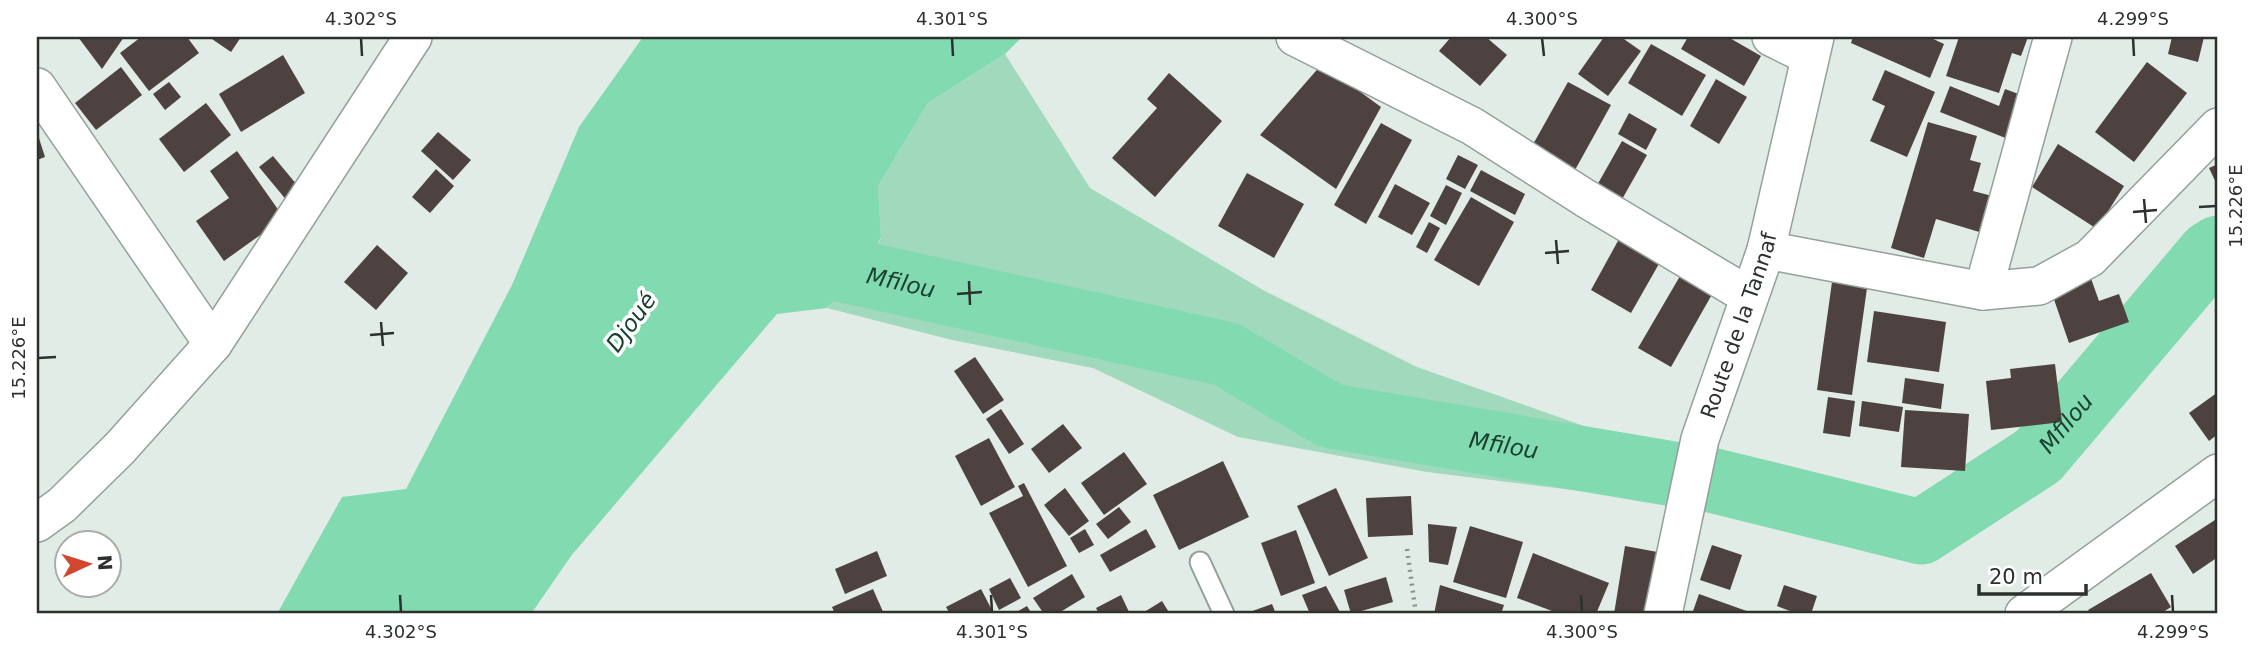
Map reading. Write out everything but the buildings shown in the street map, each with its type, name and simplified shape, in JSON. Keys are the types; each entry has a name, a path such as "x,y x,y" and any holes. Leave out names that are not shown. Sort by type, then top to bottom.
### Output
{"street":[{"path":"37,523 62,505 120,448 212,344 414,37"},
{"path":"1295,37 1472,126 1585,198 1749,296"},
{"path":"1772,37 1812,47"},
{"path":"1983,291 2053,37"},
{"name":"Route de la Tannaf","path":"1663,614 1700,439 1766,250 1812,47"},
{"path":"37,87 212,344"},
{"path":"1766,250 1983,291 2039,286 2090,258 2218,127"},
{"path":"2024,614 2218,473"}],"lane":[{"path":"1200,562 1224,614"}],"path":[{"path":"1407,549 1416,614"}],"shaded area":[{"path":"1005,54 1090,188 1263,290 1417,367 1674,456 1660,501 1427,472 1238,437 1093,368 952,340 827,308 863,273 881,238 878,186 928,103"}],"water":[{"name":"Djoué","path":"643,37 1022,37 1005,54 928,103 878,186 881,237 863,273 827,308 777,314 571,556 531,614 277,614 342,497 406,489 512,285 579,127"}],"waterway":[{"name":"Mfilou","path":"776,255 1226,354 1331,416 1715,481 1921,532 2038,456 2210,253 2218,248"}]}
